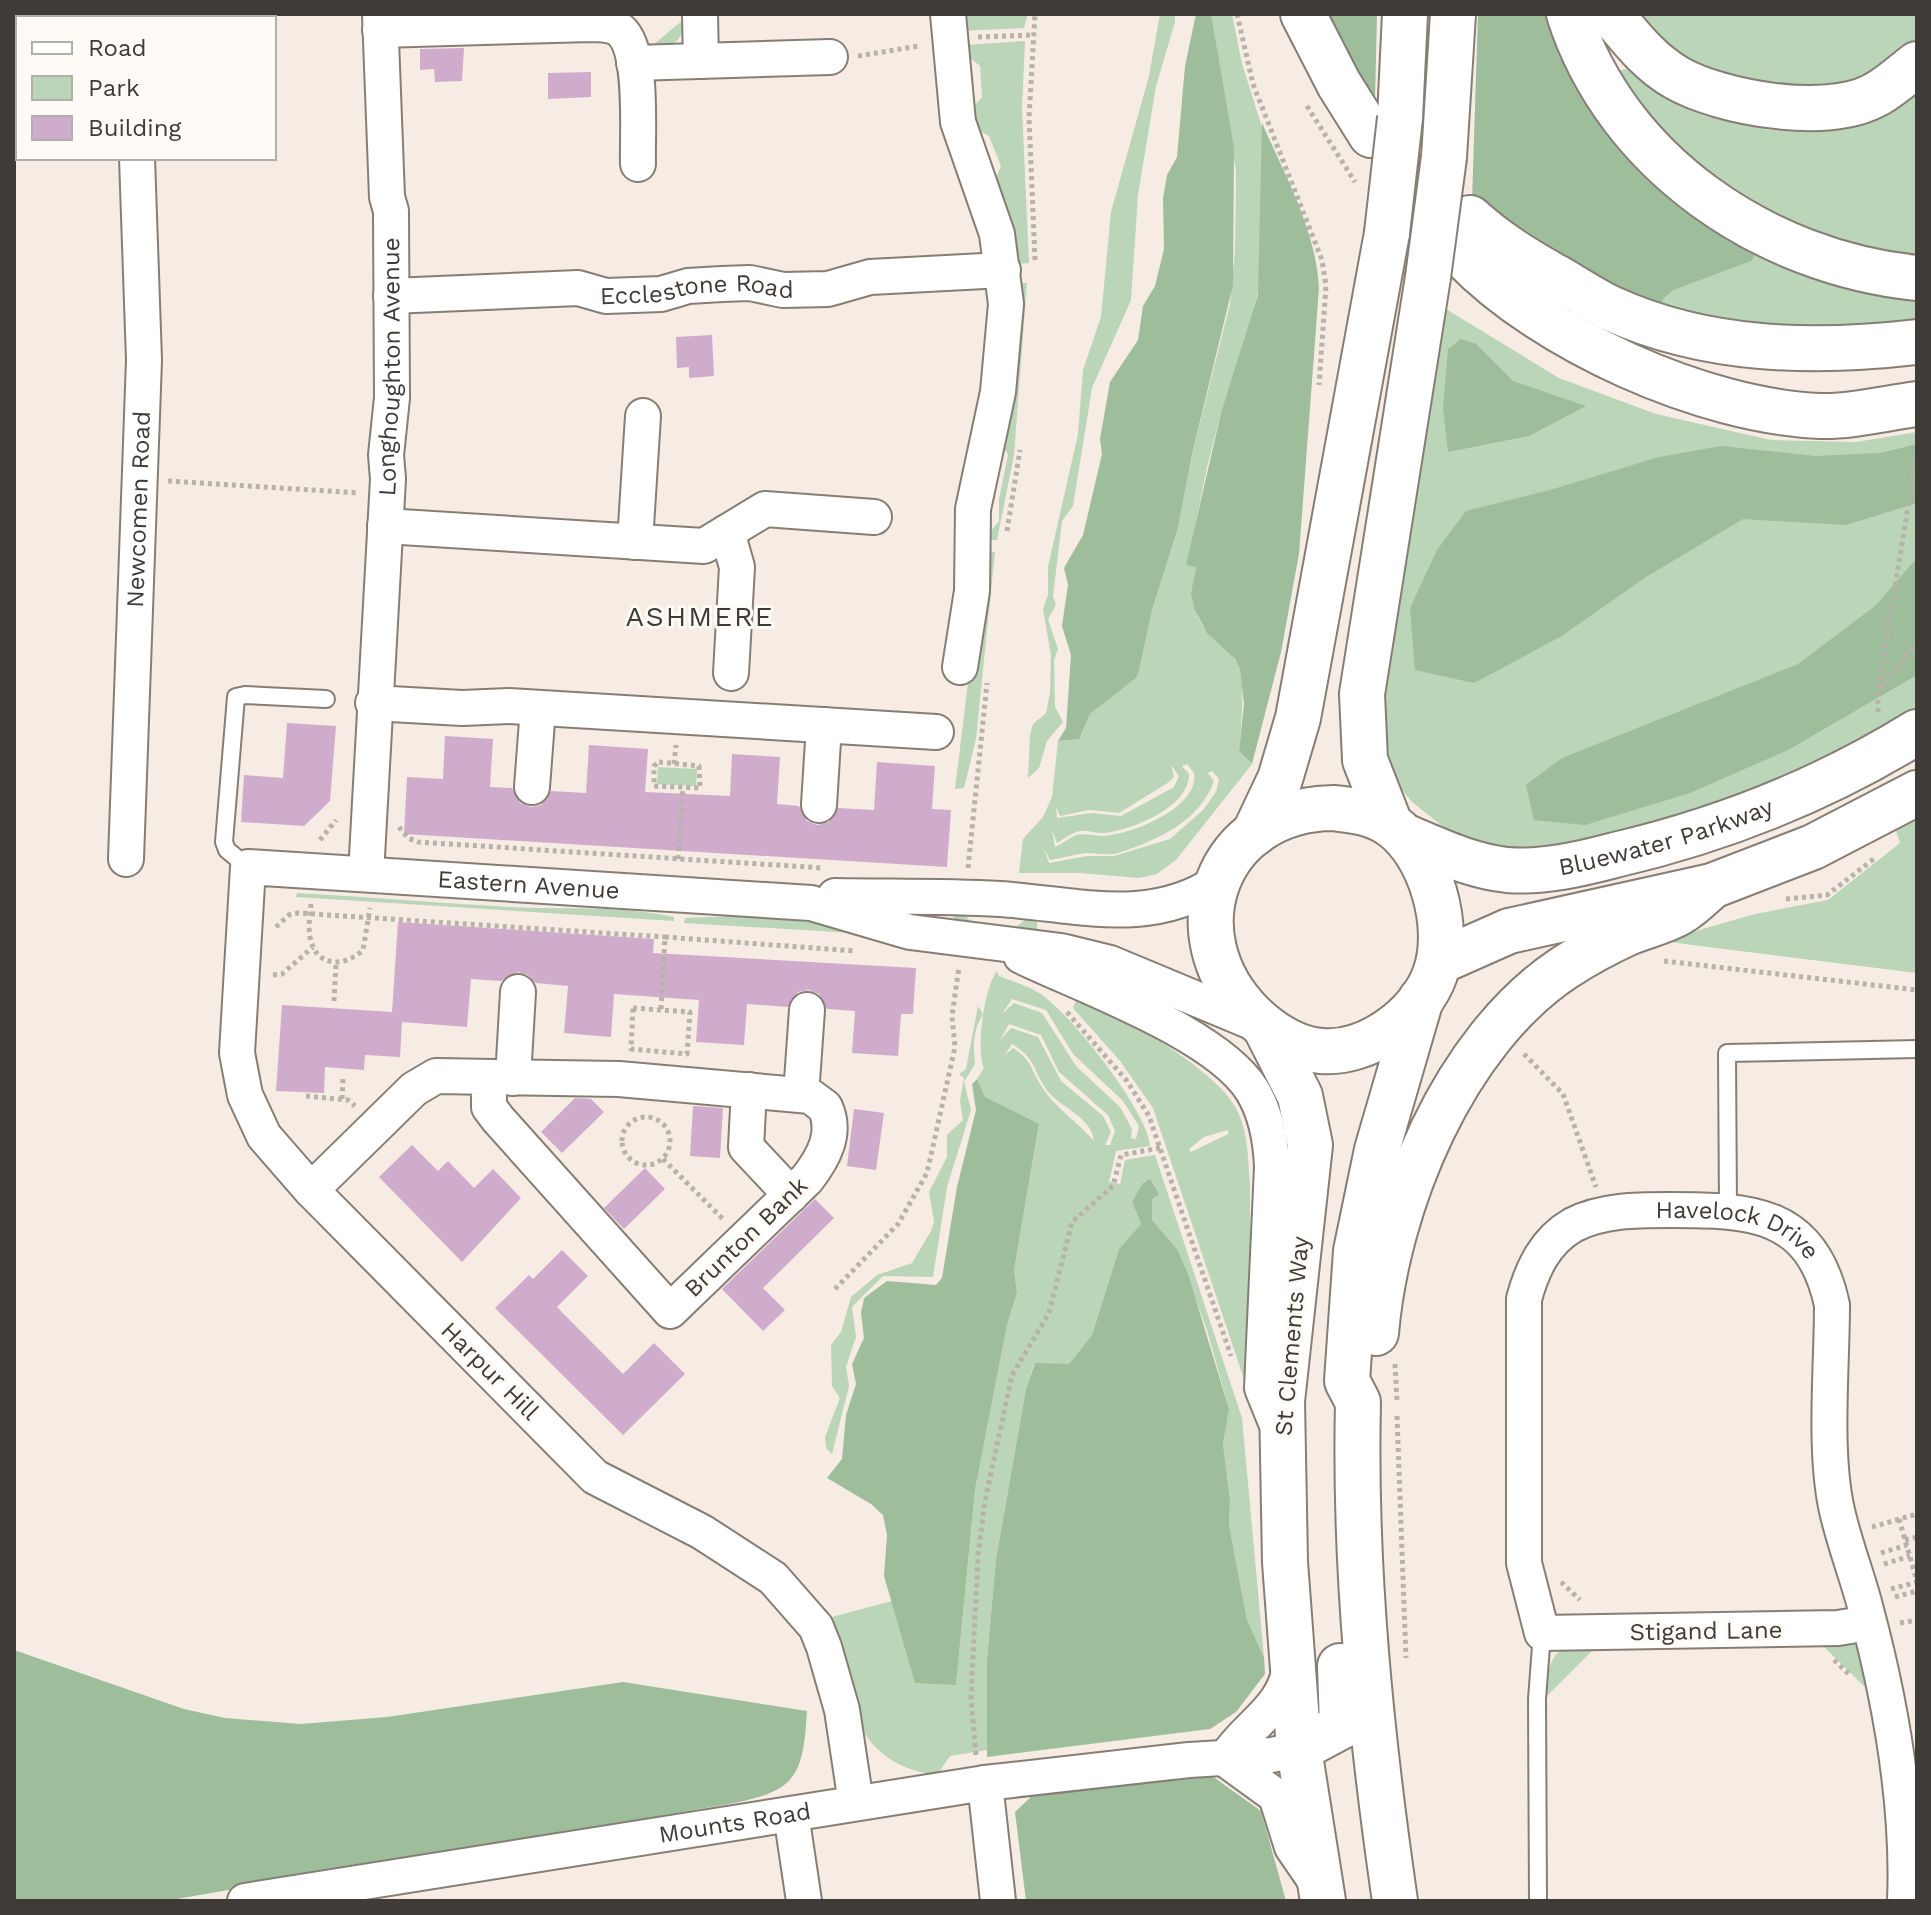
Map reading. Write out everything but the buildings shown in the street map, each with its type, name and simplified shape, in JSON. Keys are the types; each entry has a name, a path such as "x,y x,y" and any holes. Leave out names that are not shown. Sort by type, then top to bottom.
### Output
{"main road":[{"path":"1303,14 1339,84 1381,123"},
{"path":"1405,14 1381,123 1387,233 1298,718 1280,779 1254,834 1231,859 1219,881 1210,911 1213,956 1230,991 1266,1029 1309,1049 1345,1049 1381,1036 1430,980 1509,931 1712,886 1813,847 1917,793"},
{"path":"1358,1402 1347,1381 1356,1251 1377,1150 1430,980 1440,935 1435,899 1420,860 1397,830 1365,760 1362,694 1454,250 1444,157 1453,14"},
{"path":"1569,14 1612,98 1643,138 1681,178 1760,233 1825,260 1867,271 1917,278"},
{"path":"1611,14 1643,53 1678,79 1744,102 1770,106 1829,106 1872,97 1917,64"},
{"path":"1454,250 1521,257 1610,308 1696,336 1744,346 1840,348 1917,342"},
{"path":"1454,250 1489,283 1557,327 1621,361 1692,389 1745,405 1821,416 1917,404"},
{"name":"Bluewater Parkway","path":"1397,830 1466,861 1507,870 1547,868 1602,858 1659,845 1756,813 1829,781 1917,732"},
{"path":"1254,834 1291,815 1324,808 1367,813 1397,830"},
{"path":"1395,1901 1375,1770 1361,1565 1358,1402 1374,1364 1382,1283 1401,1214 1422,1156 1471,1062 1522,1004 1564,968 1627,933 1679,913 1712,886"},
{"name":"St Clements Way","path":"1266,1029 1300,1096 1310,1145 1282,1401 1285,1562 1299,1749 1320,1894"},
{"path":"1299,1749 1343,1724 1338,1631 1361,1565"}],"street":[{"path":"700,14 701,61"},
{"path":"380,22 601,24 616,27 624,34 633,52 638,164"},
{"name":"Longhoughton Avenue","path":"366,874 392,383 391,211 387,197 380,22"},
{"path":"949,32 958,122 997,234 1006,304 1002,363 974,499 972,582 960,667"},
{"path":"634,63 830,57"},
{"name":"Newcomen Road","path":"126,859 144,360 137,160"},
{"name":"Ecclestone Road","path":"391,296 578,288 604,296 657,294 692,285 750,283 783,290 828,289 870,277 1003,270"},
{"path":"635,542 643,416"},
{"path":"386,510 635,542 704,546 752,514 768,509 874,517"},
{"path":"727,532 737,567 731,673"},
{"path":"373,703 538,708 936,732"},
{"path":"532,787 538,708"},
{"path":"819,805 824,725"},
{"name":"Eastern Avenue","path":"248,867 811,903 910,932 1061,951 1110,963 1266,1029"},
{"name":"Harpur Hill","path":"248,867 265,931 237,1049 241,1083 264,1136 311,1190 595,1477 702,1532 773,1578 816,1627 824,1647 842,1710 856,1803"},
{"name":"Eastern Avenue","path":"811,903 832,896 949,897 1125,912 1179,901 1219,881"},
{"path":"995,943 1195,1041 1240,1074 1256,1096 1267,1131 1272,1167 1262,1388 1283,1436"},
{"path":"501,1078 518,992"},
{"path":"311,1190 428,1078 619,1079 801,1095 807,1010"},
{"name":"Brunton Bank","path":"501,1078 489,1107 670,1311 791,1195 821,1160 830,1134 829,1118 822,1102 801,1095"},
{"path":"749,1090 746,1147 791,1195"},
{"name":"Havelock Drive","path":"1542,1633 1524,1563 1524,1299 1532,1270 1546,1248 1572,1226 1603,1214 1728,1210 1754,1213 1789,1229 1809,1248 1826,1276 1832,1305 1834,1490 1885,1623 1885,1699 1905,1837 1905,1901"},
{"name":"Stigand Lane","path":"1542,1633 1838,1628 1885,1623"},
{"path":"1292,1654 1285,1692 1225,1759 1276,1796 1292,1847 1320,1894"},
{"name":"Mounts Road","path":"245,1901 982,1783 1299,1749"},
{"path":"982,1783 998,1901"},
{"path":"791,1814 804,1901"}],"lane":[{"path":"248,867 227,850 224,842 236,697 242,694 326,699"},
{"path":"1728,1210 1727,1053 1917,1049"},
{"path":"1538,1901 1537,1699 1542,1633"}],"path":[{"path":"1237,14 1253,84 1322,260 1325,316 1318,399"},
{"path":"830,57 838,59 949,32 1033,35"},
{"path":"1917,450 1878,692 1917,642"},
{"path":"139,479 386,510"},
{"path":"655,765 699,766 700,788 683,788 654,786 655,765"},
{"path":"678,860 683,788"},
{"path":"315,841 329,832 339,811"},
{"path":"396,820 401,830 414,841 827,868"},
{"path":"311,904 313,947 321,958 336,963 351,959 363,950 370,908"},
{"path":"265,931 289,915 310,914 864,951"},
{"path":"265,931 277,917"},
{"path":"661,1009 665,937"},
{"path":"273,975 282,974 313,947"},
{"path":"1652,959 1917,990"},
{"path":"835,1289 906,1213 927,1173 955,1047 952,1016 960,962"},
{"path":"272,990 274,963"},
{"path":"334,1001 336,963"},
{"path":"1068,1002 1067,1012 1135,1092 1234,1368"},
{"path":"633,1008 661,1009 691,1013 687,1054 630,1049 633,1008"},
{"path":"1514,1045 1563,1094 1603,1214"},
{"path":"342,1099 343,1078"},
{"path":"306,1096 351,1101 376,1126"},
{"path":"641,1117 662,1123 670,1141 663,1159 645,1166 627,1158 621,1139 630,1122 641,1117"},
{"path":"982,1783 971,1698 978,1555 985,1501 1012,1375 1049,1313 1072,1222 1113,1186 1121,1155 1157,1149"},
{"path":"663,1159 743,1240"},
{"path":"1871,1527 1917,1514"},
{"path":"1890,1589 1917,1581 1899,1519"},
{"path":"1879,1553 1917,1537"},
{"path":"1883,1564 1910,1556"},
{"path":"1553,1574 1585,1605"},
{"path":"1892,1597 1917,1591"},
{"path":"1885,1623 1917,1620"},
{"path":"1831,1656 1859,1685"}],"green space":[{"path":"682,14 687,14 678,40 668,46 653,45 683,20"},
{"path":"959,14 1028,14 1024,28 961,31"},
{"path":"1160,14 1175,14 1175,22 1156,86 1138,195 1131,300 1092,388 1073,506 1062,521 1053,596 1056,605 1048,619 1058,649 1054,660 1055,707 1063,722 1047,741 1039,768 1028,778 1030,735 1033,724 1046,713 1050,693 1051,655 1043,609 1048,595 1048,567 1078,434 1083,370 1101,317 1111,212 1149,76"},
{"path":"1196,14 1211,14 1234,148 1233,285 1192,454 1178,528 1152,610 1139,671 1136,678 1090,714 1079,739 1058,741 1066,728 1071,655 1062,626 1068,585 1064,568 1083,535 1102,454 1100,439 1110,382 1138,340 1143,306 1155,286 1164,249 1163,198 1167,175 1177,157 1185,66"},
{"path":"1211,14 1232,14 1242,64 1263,130 1261,276 1251,327 1221,413 1208,463 1187,565 1196,566 1194,597 1202,624 1238,664 1242,693 1239,751 1252,764 1176,860 1157,874 1139,878 1080,873 1019,873 1023,839 1043,817 1052,797 1058,741 1079,739 1090,714 1136,678 1139,671 1152,610 1178,528 1192,454 1230,304 1235,251 1236,171","holes":["1187,764 1194,773 1193,786 1175,808 1161,817 1129,831 1103,836 1077,835 1055,847 1052,830 1057,843 1077,832 1117,831 1158,815 1170,807 1187,786 1189,774 1182,766","1171,765 1179,776 1174,787 1121,816 1092,813 1057,818 1056,807 1060,816 1089,810 1119,813 1169,782 1174,777","1212,771 1219,779 1216,792 1203,810 1170,839 1114,856 1087,856 1049,863 1044,848 1050,860 1087,853 1111,854 1161,836 1198,808 1214,781 1208,773"]},
{"path":"1319,14 1377,14 1375,100 1327,31"},
{"path":"1478,14 1550,14 1731,239 1755,253 1752,261 1674,290 1664,298 1657,311 1628,300 1472,201"},
{"path":"1614,14 1917,14 1917,55 1875,82 1744,99"},
{"path":"1025,41 1022,108 1029,263 1016,264 993,184 1001,166 989,136 971,126 968,113 982,97 980,66 968,56 965,45"},
{"path":"1626,69 1676,103 1704,116 1769,130 1828,126 1917,87 1917,258 1844,247 1734,197 1655,127 1618,71"},
{"path":"1262,123 1306,224 1317,266 1319,288 1299,554 1281,652 1252,764 1239,751 1244,704 1240,669 1235,659 1207,633 1195,610 1191,594 1196,567 1186,565 1221,413 1258,295"},
{"path":"1755,253 1834,284 1917,297 1917,327 1804,333 1657,311 1664,298 1674,290 1752,261"},
{"path":"1019,283 1027,283 1014,455 997,540 984,540 999,521 999,499 1008,455 1000,440"},
{"path":"1441,306 1559,378 1656,414 1771,440 1856,442 1917,432 1917,710 1777,787 1625,837 1526,852 1485,844 1446,829 1412,802 1387,772 1381,677"},
{"path":"1461,339 1476,344 1513,381 1586,406 1529,436 1448,452 1443,408 1448,349"},
{"path":"1917,444 1917,503 1846,525 1743,519 1646,577 1560,637 1474,683 1415,670 1410,608 1437,550 1466,511 1550,490 1659,457 1721,446 1815,456 1881,453"},
{"path":"984,552 995,552 976,739 964,788 955,789"},
{"path":"1917,558 1917,675 1788,750 1690,793 1585,825 1534,820 1526,785 1562,758 1798,664 1875,606"},
{"path":"658,767 697,769 696,786 657,784"},
{"path":"1917,819 1917,973 1661,941 1755,914 1828,900 1900,843 1896,831"},
{"path":"297,893 510,907 633,911 674,917 674,921 296,897"},
{"path":"954,911 961,911 973,924 1016,927 1031,915 1038,916 1036,936 953,928"},
{"path":"738,916 837,922 870,934 684,923 685,918"},
{"path":"997,971 999,976 1035,990 1069,1020 1122,1088 1146,1131 1150,1146 1116,1151 1109,1182 1120,1184 1125,1160 1155,1155 1242,1418 1264,1657 1247,1620 1229,1525 1230,1500 1223,1444 1229,1409 1207,1330 1177,1249 1152,1220 1152,1199 1145,1181 1132,1202 1141,1224 1119,1249 1092,1335 1069,1364 1034,1364 1026,1389 996,1559 987,1659 987,1750 950,1756 937,1775 894,1762 877,1749 863,1731 828,1618 892,1601 915,1682 956,1685 975,1490 1007,1325 1017,1293 1014,1270 1039,1125 985,1097 977,1079 984,1068 981,1033 985,1003","holes":["1012,999 1046,1010 1073,1054 1123,1101 1139,1126 1136,1139 1131,1138 1132,1129 1120,1107 1076,1066 1042,1013 1014,1003 1002,1014","1009,1024 1041,1035 1059,1072 1108,1115 1115,1131 1110,1145 1105,1145 1111,1132 1103,1116 1061,1081 1038,1037 1011,1028 1000,1040","1012,1044 1025,1054 1046,1089 1087,1125 1094,1141 1047,1095 1024,1057 1013,1048 1004,1056"]},
{"path":"1078,995 1163,1043 1205,1074 1222,1090 1239,1114 1246,1143 1250,1184 1250,1397 1153,1108 1120,1061 1073,1008","holes":["1228,1130 1228,1134 1191,1152 1189,1149 1204,1137"]},
{"path":"978,1006 983,1014 974,1038 975,1064 964,1082 971,1110 947,1187 933,1277 883,1276 852,1307 856,1337 846,1367 849,1386 832,1454 826,1448 825,1437 840,1398 832,1386 831,1345 841,1332 851,1297 877,1275 912,1263 931,1231 934,1222 929,1192 947,1157 947,1135 963,1120 960,1101 964,1078 959,1074 966,1069"},
{"path":"977,1079 985,1097 1039,1124 1014,1270 1017,1293 1007,1325 975,1490 956,1685 915,1683 884,1576 887,1535 883,1515 871,1504 827,1478 842,1459 846,1415 856,1384 852,1364 864,1338 861,1313 864,1298 887,1281 936,1285 942,1278 957,1187 976,1110 972,1084"},
{"path":"1150,1179 1159,1194 1152,1199 1152,1220 1177,1249 1188,1274 1229,1409 1223,1444 1230,1500 1229,1525 1247,1620 1264,1657 1265,1674 1236,1712 1210,1729 987,1757 987,1659 996,1559 1026,1389 1035,1363 1069,1364 1092,1335 1119,1249 1141,1224 1132,1202 1143,1183"},
{"path":"1599,1642 1546,1697 1549,1669 1557,1654 1573,1646"},
{"path":"1851,1642 1860,1647 1871,1693 1821,1644"},
{"path":"14,1650 184,1709 225,1718 301,1724 387,1717 623,1682 807,1711 805,1734 798,1767 782,1787 729,1804 165,1901 14,1901"},
{"path":"1180,1776 1212,1776 1261,1811 1286,1901 1026,1901 1015,1812 1031,1797"}],"district":[{"name":"ASHMERE","path":"700,616"}]}
